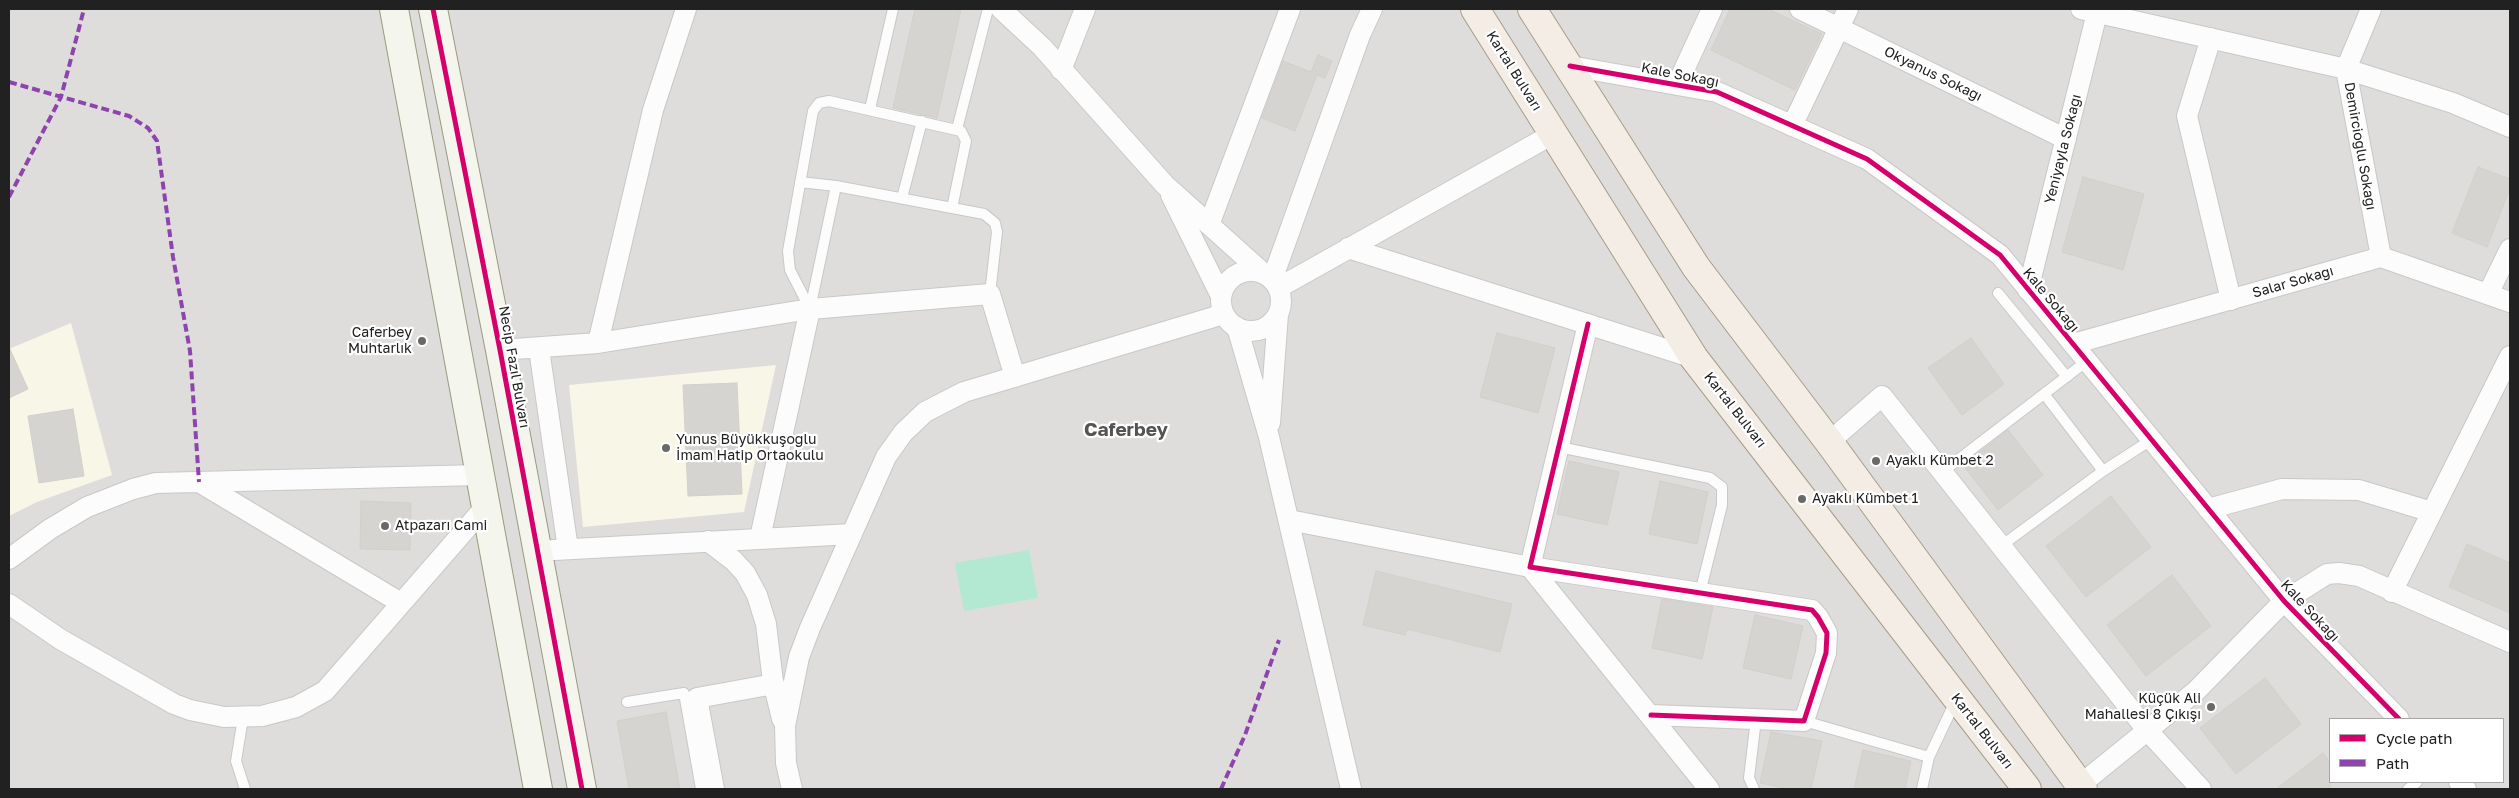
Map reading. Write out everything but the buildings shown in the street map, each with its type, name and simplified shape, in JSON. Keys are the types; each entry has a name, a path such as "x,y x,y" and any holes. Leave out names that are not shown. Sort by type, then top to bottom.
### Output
{"main road":[{"name":"Kartal Bulvarı","path":"1475,9 1694,358 2027,789"},
{"path":"1532,9 1696,267 1829,442 2082,787"}],"street":[{"path":"394,9 538,789"},
{"name":"Necip Fazıl Bulvarı","path":"432,9 500,350 536,551 582,789"},
{"path":"598,343 653,110 686,9"},
{"path":"1001,9 1036,40 1165,184 1271,281 1280,296 1269,437"},
{"path":"1061,70 1085,9"},
{"path":"1209,224 1290,9"},
{"path":"1271,281 1360,35 1372,9"},
{"path":"1677,85 1712,9"},
{"name":"Okyanus Sokağı","path":"1800,9 2066,139"},
{"path":"1792,126 1848,9"},
{"path":"2092,9 2346,69 2453,103 2510,127"},
{"name":"Yeniyayla Sokağı","path":"2028,290 2066,139 2092,9"},
{"name":"Demircioğlu Sokağı","path":"2371,9 2346,69 2381,257"},
{"path":"2211,38 2187,116 2231,300"},
{"name":"Kale Sokağı","path":"1570,66 1717,92 1867,159 2000,255 2284,601 2398,718"},
{"path":"1271,281 1348,248 1553,134"},
{"path":"1165,184 1228,313 1269,437 1351,789"},
{"path":"1348,248 1694,358"},
{"path":"2488,294 2510,249"},
{"path":"2381,257 2510,302"},
{"name":"Salar Sokağı","path":"2073,344 2381,257"},
{"path":"1228,313 1224,287 1237,274 1256,272 1271,281"},
{"path":"500,350 539,349 598,343 810,309 990,294 1015,377"},
{"path":"760,538 810,309"},
{"path":"792,789 786,763 785,726 799,657 810,628 886,458 894,444 913,422 950,398 1228,313 1256,330 1265,328 1278,314"},
{"path":"1530,567 1588,324"},
{"path":"539,349 568,549"},
{"path":"2392,592 2510,356"},
{"path":"1829,442 1882,396 2147,730 2201,789"},
{"path":"9,559 68,518 109,497 156,483 480,475"},
{"path":"199,482 401,603"},
{"path":"2208,509 2282,489 2359,490 2432,512"},
{"path":"9,604 60,638 174,704 207,715 243,718 280,712 311,700 325,691 486,506"},
{"path":"1289,520 1530,567 1812,610 1827,633 1828,643 1804,720 1651,715"},
{"path":"536,551 852,534"},
{"path":"708,541 734,561 745,573 757,595 766,624 774,684 785,726"},
{"path":"1530,567 1709,789"},
{"path":"2082,787 2196,690 2284,601 2327,574 2339,573 2359,576 2510,642"},
{"path":"714,789 697,698 774,684"}],"lane":[{"path":"870,109 893,9"},
{"path":"957,129 988,9"},
{"path":"810,309 790,270 788,251 816,107 829,100 957,129 964,135 966,141 952,208"},
{"path":"902,198 922,121"},
{"path":"800,182 836,186 984,214 995,223 997,232 990,294"},
{"path":"810,309 836,186"},
{"path":"1998,293 2067,377"},
{"path":"1942,472 2087,361"},
{"path":"2045,395 2103,471"},
{"path":"2001,546 2103,471 2151,440"},
{"path":"1559,447 1710,478 1722,487 1722,505 1700,593"},
{"path":"627,702 684,693 701,789"},
{"path":"1922,789 1929,756 1957,699"},
{"path":"243,718 236,761 245,789"},
{"path":"1754,789 1750,778 1756,719"},
{"path":"1804,720 1929,756"}],"shaded area":[{"path":"9,9 2510,9 2510,789 9,789"},
{"path":"71,323 112,475 37,502 9,516 9,349"},
{"name":"Yunus Büyükkuşoğlu İmam Hatip Ortaokulu","path":"776,365 744,512 583,527 569,385"}],"green space":[{"path":"1029,550 1038,598 964,611 955,563"}],"marked path":[{"path":"9,197 61,97 84,9"},
{"path":"9,82 129,116 148,128 157,141 173,257 190,351 199,482"},
{"path":"1221,789 1245,735 1279,640"}],"cycle path":[{"path":"433,9 500,350 582,789"},
{"path":"1570,66 1717,92 1867,159 2000,255 2284,601 2398,718"},
{"path":"1588,324 1530,567 1812,610 1827,633 1826,653 1804,721 1651,715"}],"place":[{"name":"Caferbey Muhtarlık","path":"422,341"},
{"name":"Yunus Büyükkuşoğlu İmam Hatip Ortaokulu","path":"666,448"},
{"name":"Ayaklı Kümbet 2","path":"1876,461"},
{"name":"Ayaklı Kümbet 1","path":"1802,499"},
{"name":"Atpazarı Cami","path":"385,526"},
{"name":"Küçük Ali Mahallesi 8 Çıkışı","path":"2211,707"}],"district":[{"name":"Caferbey","path":"1126,430"}]}
